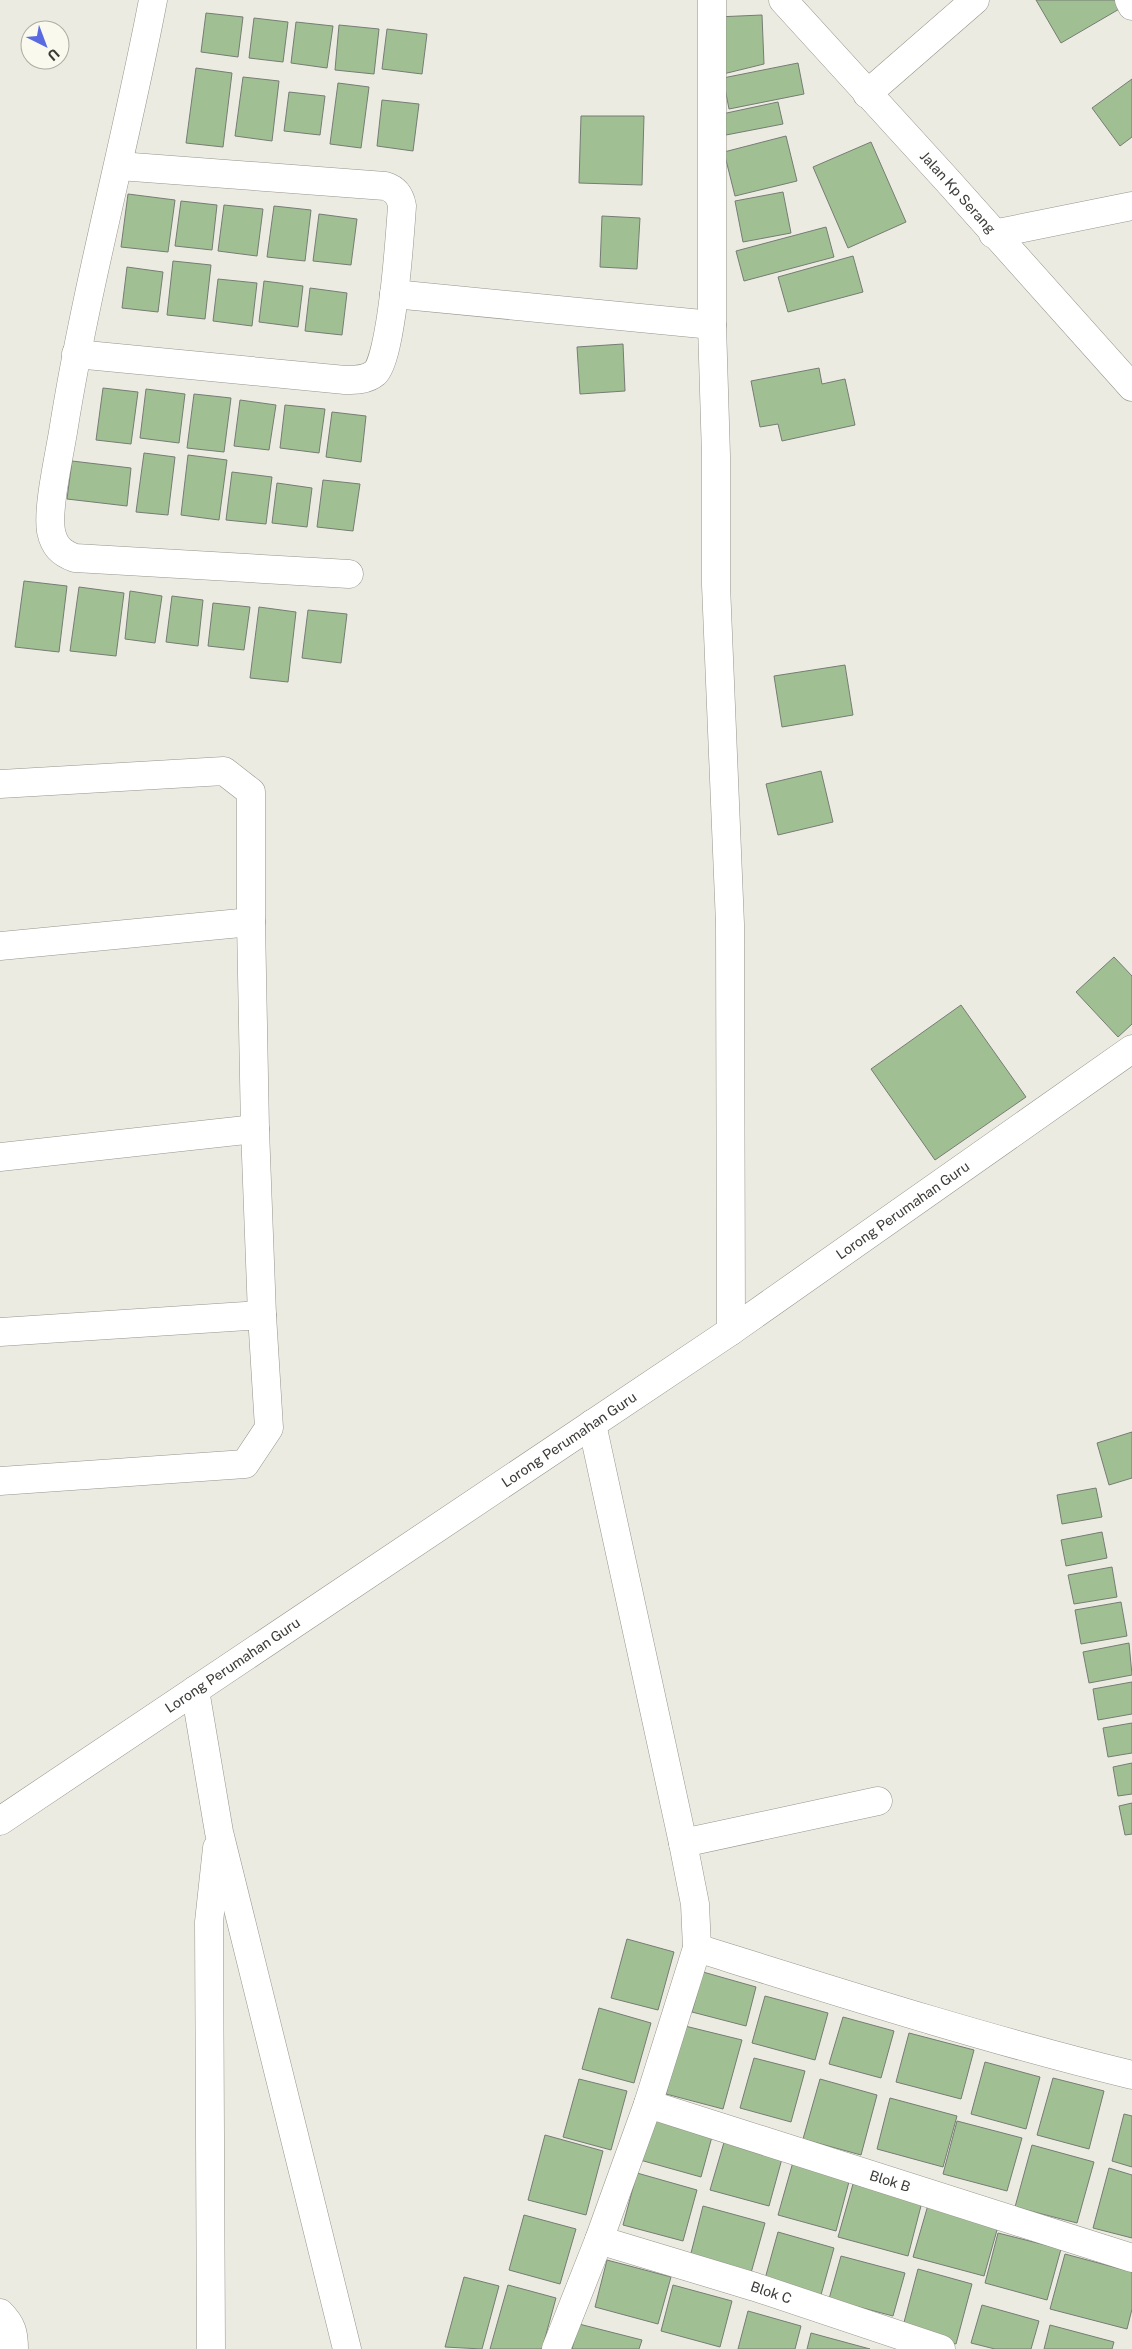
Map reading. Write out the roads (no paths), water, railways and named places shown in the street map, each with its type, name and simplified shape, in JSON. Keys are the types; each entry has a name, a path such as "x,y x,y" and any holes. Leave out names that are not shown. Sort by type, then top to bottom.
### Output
{"street":[{"path":"154,0 119,166 76,354 50,516 55,544 64,554 75,558 349,574"},
{"path":"712,0 712,325 716,456 716,585 730,924 731,1331"},
{"name":"Jalan Kp Serang","path":"783,0 1132,387"},
{"path":"867,94 975,0"},
{"path":"1129,0 1132,6"},
{"path":"76,354 345,380 367,378 374,374 383,358 394,294 402,206 401,200 392,188 119,166"},
{"path":"993,234 1132,206"},
{"path":"394,294 712,325"},
{"path":"0,784 224,771 251,792 250,922 255,1129 262,1315 269,1428 245,1464 0,1481"},
{"path":"0,946 250,922"},
{"name":"Lorong Perumahan Guru","path":"0,1821 731,1331 1132,1048"},
{"path":"0,1157 255,1129"},
{"path":"0,1332 262,1315"},
{"path":"556,2349 599,2240 648,2104 697,1948 695,1904 683,1843 592,1424"},
{"path":"195,1690 219,1832 347,2349"},
{"path":"683,1843 878,1801"},
{"path":"211,2349 209,1922 219,1832"},
{"path":"697,1948 946,2026 1029,2050 1132,2076"},
{"name":"Blok B","path":"648,2104 1132,2258"},
{"name":"Blok C","path":"599,2240 755,2287 941,2349"},
{"path":"0,2313 10,2324 14,2333 14,2349"}]}
